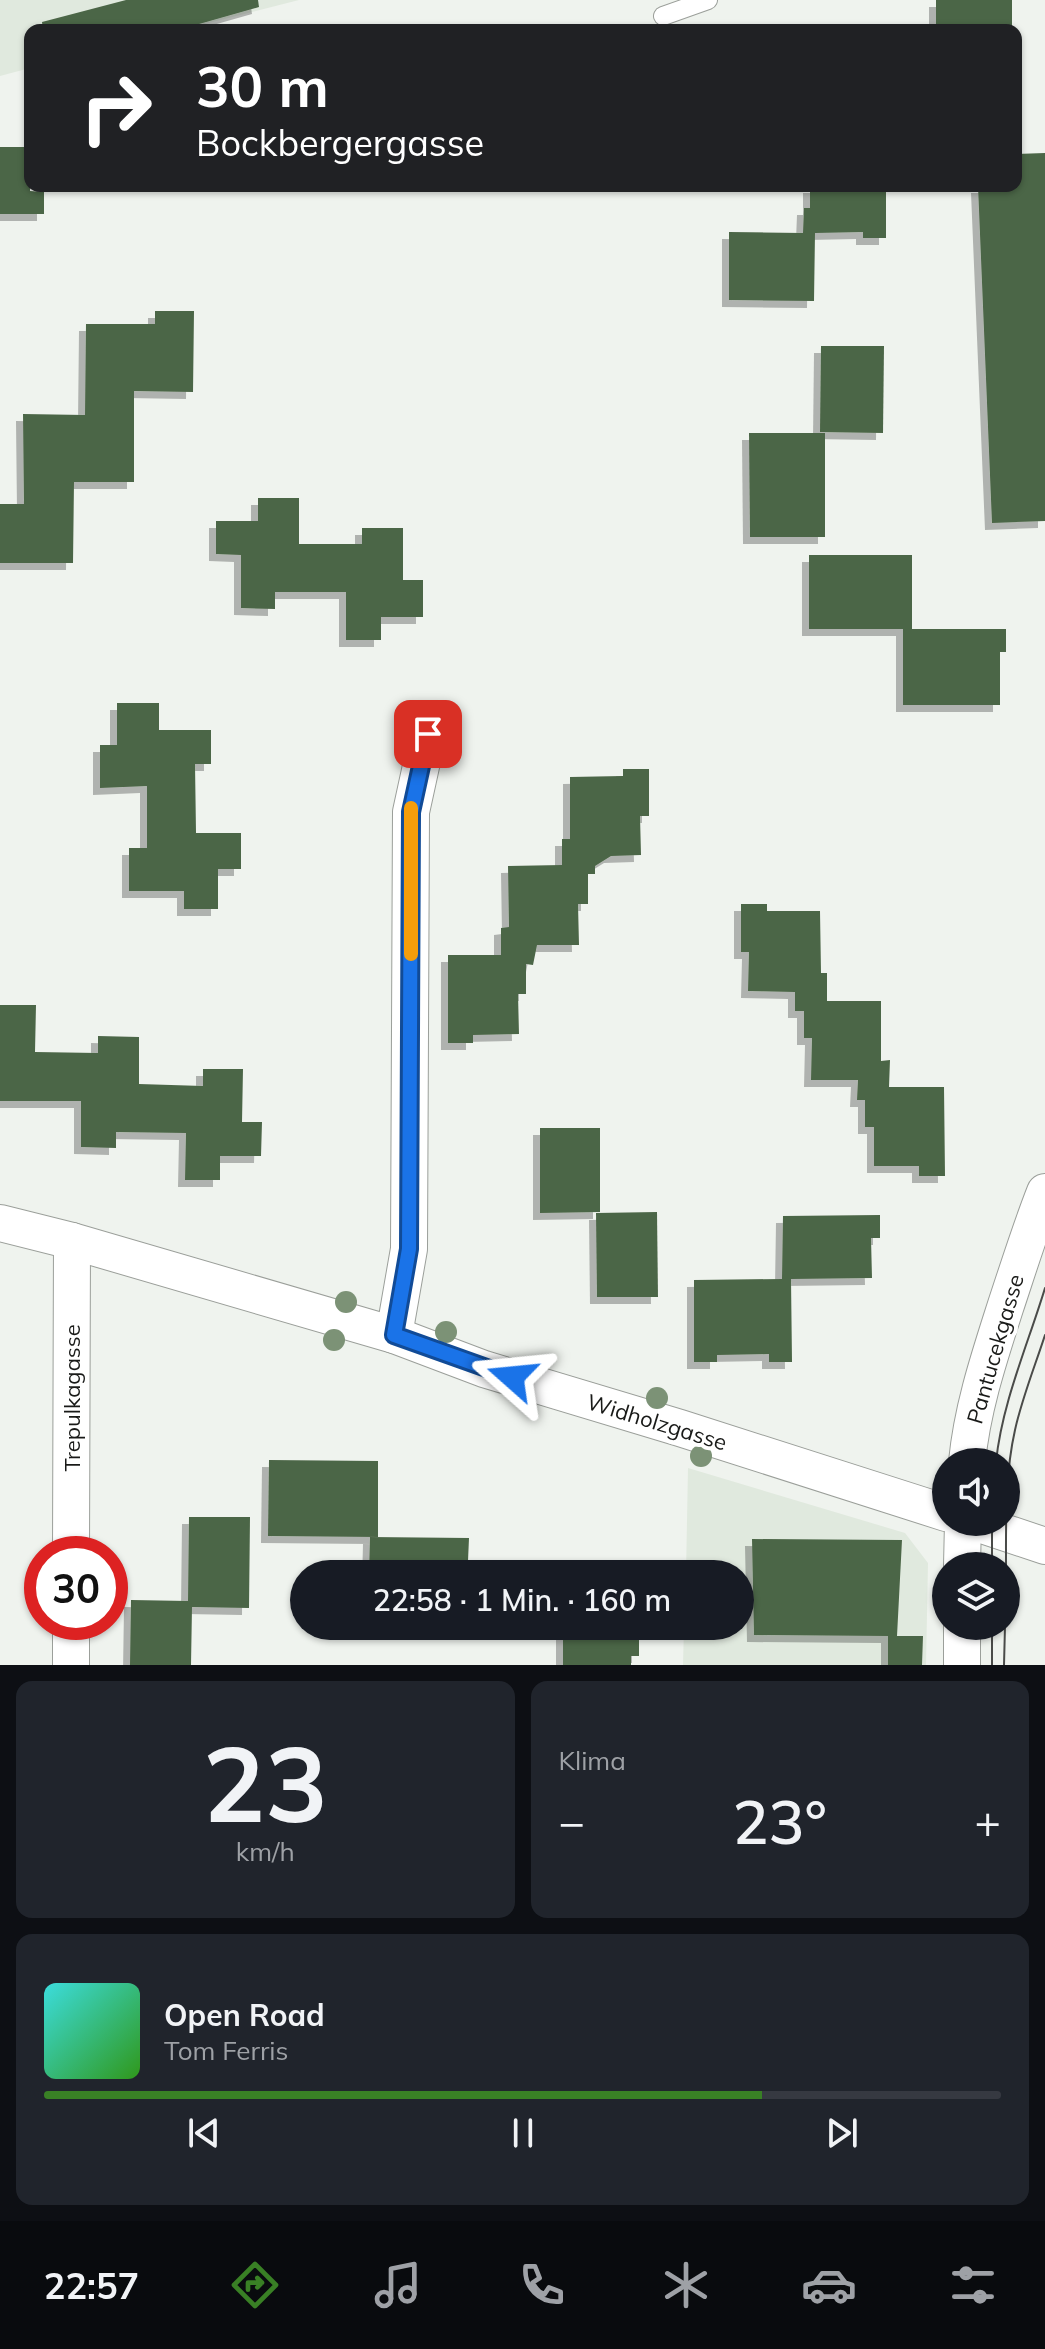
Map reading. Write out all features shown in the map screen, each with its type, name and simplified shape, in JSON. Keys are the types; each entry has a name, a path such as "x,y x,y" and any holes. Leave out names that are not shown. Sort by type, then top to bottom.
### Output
{"street":[{"path":"394,1335 409,1249 411,812 428,734"},
{"name":"Pantucekgasse","path":"968,1448 977,1401 1038,1228 1045,1192"},
{"name":"Widholzgasse","path":"0,1223 394,1335 484,1369 932,1509"},
{"name":"Trepulkagasse","path":"71,1536 72,1241"},
{"path":"1015,1536 1045,1546"},
{"path":"71,1640 71,1665"},
{"path":"962,1640 962,1665"}],"lane":[{"path":"663,16 708,0"}],"shaded area":[{"path":"0,0 299,0 205,24 24,24 24,70 0,76"},
{"path":"688,1468 905,1533 928,1563 926,1665 683,1665 684,1640 754,1640 754,1560 686,1560"}],"building":[{"path":"126,0 258,0 259,7 199,24 42,22"},
{"path":"936,0 1012,0 1012,24 936,24"},
{"path":"0,147 24,147 24,192 44,192 44,214 0,214"},
{"path":"1045,153 1045,521 992,523 978,192 1022,192 1022,154"},
{"path":"810,192 886,192 886,238 863,238 863,232 815,233 814,301 729,300 729,232 803,233 804,208 810,208"},
{"path":"155,311 194,311 193,392 134,391 134,482 74,482 73,563 0,563 0,504 24,504 23,414 85,415 86,324 155,324"},
{"path":"821,346 884,346 883,433 820,432"},
{"path":"749,433 825,433 825,537 750,537"},
{"path":"258,498 299,498 299,544 362,544 362,528 403,528 403,580 423,580 423,617 381,617 381,640 346,640 346,592 275,592 275,609 241,608 241,555 216,554 216,521 258,521"},
{"path":"809,555 912,555 912,629 809,629"},
{"path":"903,629 1006,629 1006,652 1000,652 1000,705 903,705"},
{"path":"117,703 159,703 159,730 211,730 211,764 195,764 196,833 241,833 241,869 218,869 218,909 184,909 184,891 129,891 129,848 147,848 147,786 100,788 100,745 117,745"},
{"path":"623,769 649,769 649,816 640,816 641,855 611,856 595,866 595,874 588,874 588,904 578,904 579,945 537,945 533,965 526,964 526,994 518,994 519,1034 473,1035 473,1043 448,1043 448,955 501,955 501,928 509,927 508,866 562,865 562,839 570,839 570,777 623,776"},
{"path":"741,904 767,904 767,911 820,911 821,973 827,973 827,1001 881,1001 881,1061 890,1060 889,1087 944,1087 945,1176 919,1176 919,1166 874,1166 874,1127 865,1127 865,1100 857,1100 858,1080 811,1080 812,1038 804,1038 804,1011 795,1011 795,992 748,991 749,952 741,952"},
{"path":"0,1005 36,1005 35,1052 98,1053 98,1036 139,1037 139,1084 203,1086 203,1069 243,1069 242,1122 262,1122 261,1156 220,1156 220,1180 185,1180 186,1133 116,1132 116,1148 81,1147 81,1101 0,1101"},
{"path":"540,1128 600,1128 600,1212 540,1213"},
{"path":"657,1212 658,1297 597,1297 596,1213"},
{"path":"880,1215 880,1238 871,1238 872,1278 791,1279 792,1362 769,1362 769,1354 717,1355 717,1362 694,1362 694,1280 782,1279 783,1216"},
{"path":"269,1460 378,1461 378,1537 268,1536"},
{"path":"189,1517 250,1517 249,1608 192,1607 191,1665 130,1665 131,1600 188,1601"},
{"path":"370,1537 469,1538 468,1560 369,1560"},
{"path":"752,1539 902,1540 897,1636 923,1636 922,1665 888,1665 888,1636 754,1635"},
{"path":"563,1640 639,1640 639,1656 631,1656 631,1665 563,1665"}],"tram line":[{"path":"998,1448 1010,1396 1045,1288"},
{"path":"1006,1552 1009,1463 1021,1406 1045,1335"},
{"path":"992,1536 992,1552"},
{"path":"992,1640 992,1665"},
{"path":"1004,1665 1005,1640"}],"slow traffic":[{"path":"411,808 411,954"}],"route":[{"path":"428,734 411,812 409,1249 394,1335 512,1377"}]}
